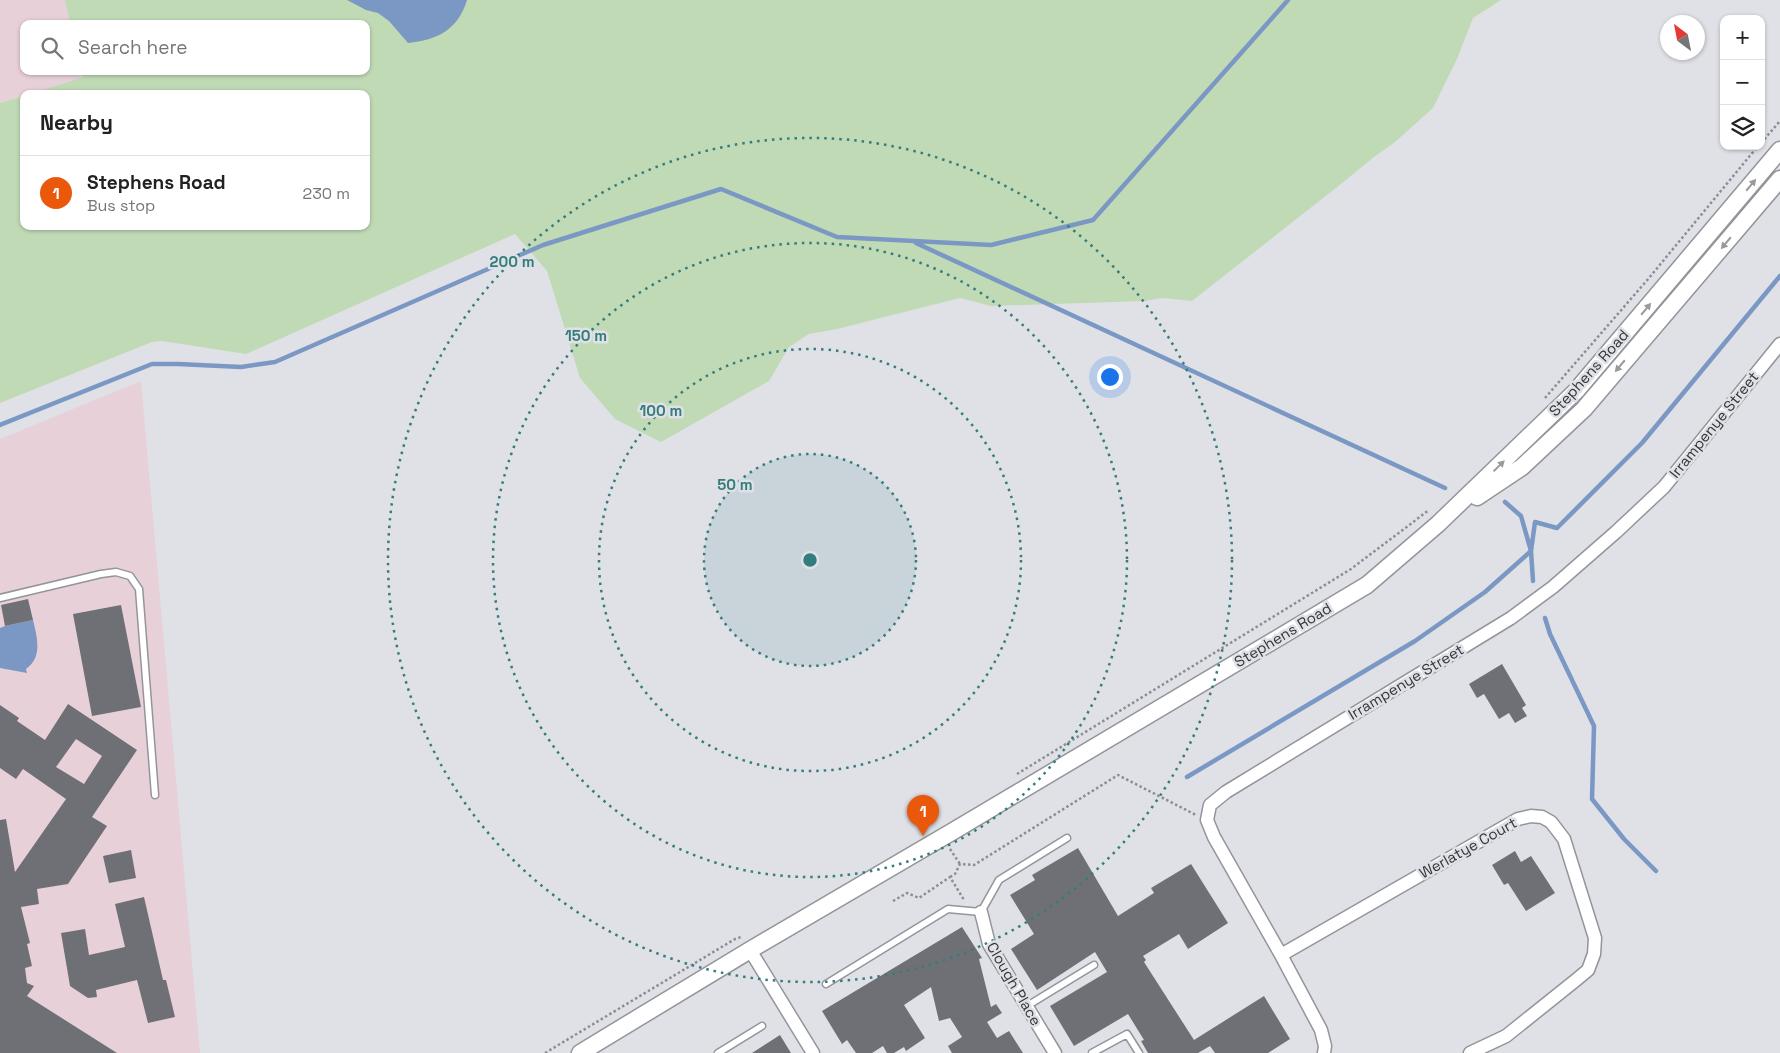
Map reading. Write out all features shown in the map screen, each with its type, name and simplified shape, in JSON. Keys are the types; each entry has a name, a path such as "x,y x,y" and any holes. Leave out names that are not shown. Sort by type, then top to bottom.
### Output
{"street":[{"name":"Stephens Road","path":"580,1053 747,943 959,828 1367,585 1438,524 1576,391 1777,160"},
{"path":"1438,524 1522,467 1584,409 1780,179"},
{"name":"Irrampenye Street","path":"1207,820 1210,804 1226,792 1511,618 1552,588 1664,488 1780,344"},
{"name":"Werlatye Court","path":"1281,955 1518,819 1531,816 1551,822 1564,839 1570,856 1595,938 1594,954 1588,970 1555,997 1506,1036 1470,1053"},
{"path":"1207,820 1214,837 1321,1030 1325,1046 1324,1053"},
{"name":"Clough Place","path":"981,912 989,944 1055,1053"},
{"path":"747,943 813,1053"}],"lane":[{"path":"0,598 101,574 116,572 130,576 139,589 155,795"},
{"path":"826,984 948,909 981,912 999,880 1067,838"},
{"path":"1027,1006 1094,965"},
{"path":"718,1053 762,1026"},
{"path":"1092,1053 1127,1034 1139,1053"}],"path":[{"path":"1765,138 1780,121"},
{"path":"1539,405 1649,278 1755,150"},
{"path":"1015,775 1351,569 1436,505"},
{"path":"893,901 907,893 919,898 955,874 960,864 974,865 1118,775 1207,820"},
{"path":"950,877 965,901 962,910"},
{"path":"545,1053 735,939 747,943"}],"shaded area":[{"path":"0,0 65,0 69,20 20,20 20,75 83,75 83,77 42,90 20,90 20,97 0,103"},
{"path":"141,381 200,1053 0,1053 0,439"}],"green space":[{"path":"65,0 1501,0 1473,18 1457,59 1433,108 1395,142 1192,301 1163,298 1144,301 991,306 960,298 837,329 809,334 789,347 769,381 661,442 615,419 580,378 547,271 515,234 246,354 162,341 152,342 0,403 0,103 20,97 20,230 370,230 370,90 42,90 83,77 83,75 370,75 370,20 69,20"}],"water":[{"path":"347,0 467,0 458,19 445,32 418,42 408,43 389,21 378,13 366,10"},
{"path":"33,620 37,640 37,653 35,659 26,669 27,673 0,668 0,628"}],"building":[{"path":"28,599 33,620 5,626 1,605"},
{"path":"121,605 141,707 92,716 73,614"},
{"path":"1502,664 1526,705 1522,708 1527,716 1515,723 1509,713 1499,719 1484,694 1477,698 1469,684"},
{"path":"68,704 137,750 92,817 107,826 68,884 37,889 39,904 21,907 30,943 27,944 32,966 25,968 27,983 34,986 27,996 117,1053 0,1053 0,820 6,819 15,872 66,799 23,769 16,779 0,768 0,705 19,718 17,721 45,740","holes":["76,739 102,756 84,784 56,767"]},
{"path":"1078,848 1118,916 1154,893 1151,888 1191,864 1228,923 1188,949 1179,934 1143,956 1146,960 1144,962 1194,1040 1264,996 1290,1039 1268,1053 1215,1053 1210,1046 1198,1053 1148,1053 1141,1041 1144,1040 1128,1014 1074,1046 1050,1006 1107,972 1095,952 1037,990 1011,949 1034,934 1010,895 1035,880 1032,875"},
{"path":"131,850 136,878 109,883 103,856"},
{"path":"1515,851 1521,862 1531,856 1555,893 1526,911 1508,883 1504,885 1492,865"},
{"path":"144,897 163,980 166,980 175,1017 148,1023 137,980 96,990 97,997 88,998 70,986 61,933 85,929 89,955 125,947 115,904"},
{"path":"962,927 982,958 979,959 991,1007 996,1004 1002,1013 987,1022 997,1038 1009,1031 1023,1053 952,1053 948,1046 962,1037 950,1018 939,1021 931,987 904,1005 925,1038 906,1051 904,1047 894,1053 887,1053 883,1046 872,1053 856,1053 847,1040 842,1044 822,1011"},
{"path":"780,1035 791,1053 752,1053"}],"waterway":[{"path":"0,425 152,364 241,367 275,362 543,245 721,189 837,237 991,245 1093,220 1288,0"},
{"path":"916,243 1445,488"},
{"path":"1187,777 1415,641 1485,592 1531,551 1535,522 1557,528 1642,443 1780,276"},
{"path":"1505,502 1521,516 1531,551 1533,581"},
{"path":"1545,618 1550,634 1594,726 1592,799 1624,839 1656,871"}],"place":[{"name":"Stephens Road","path":"923,836"}]}
